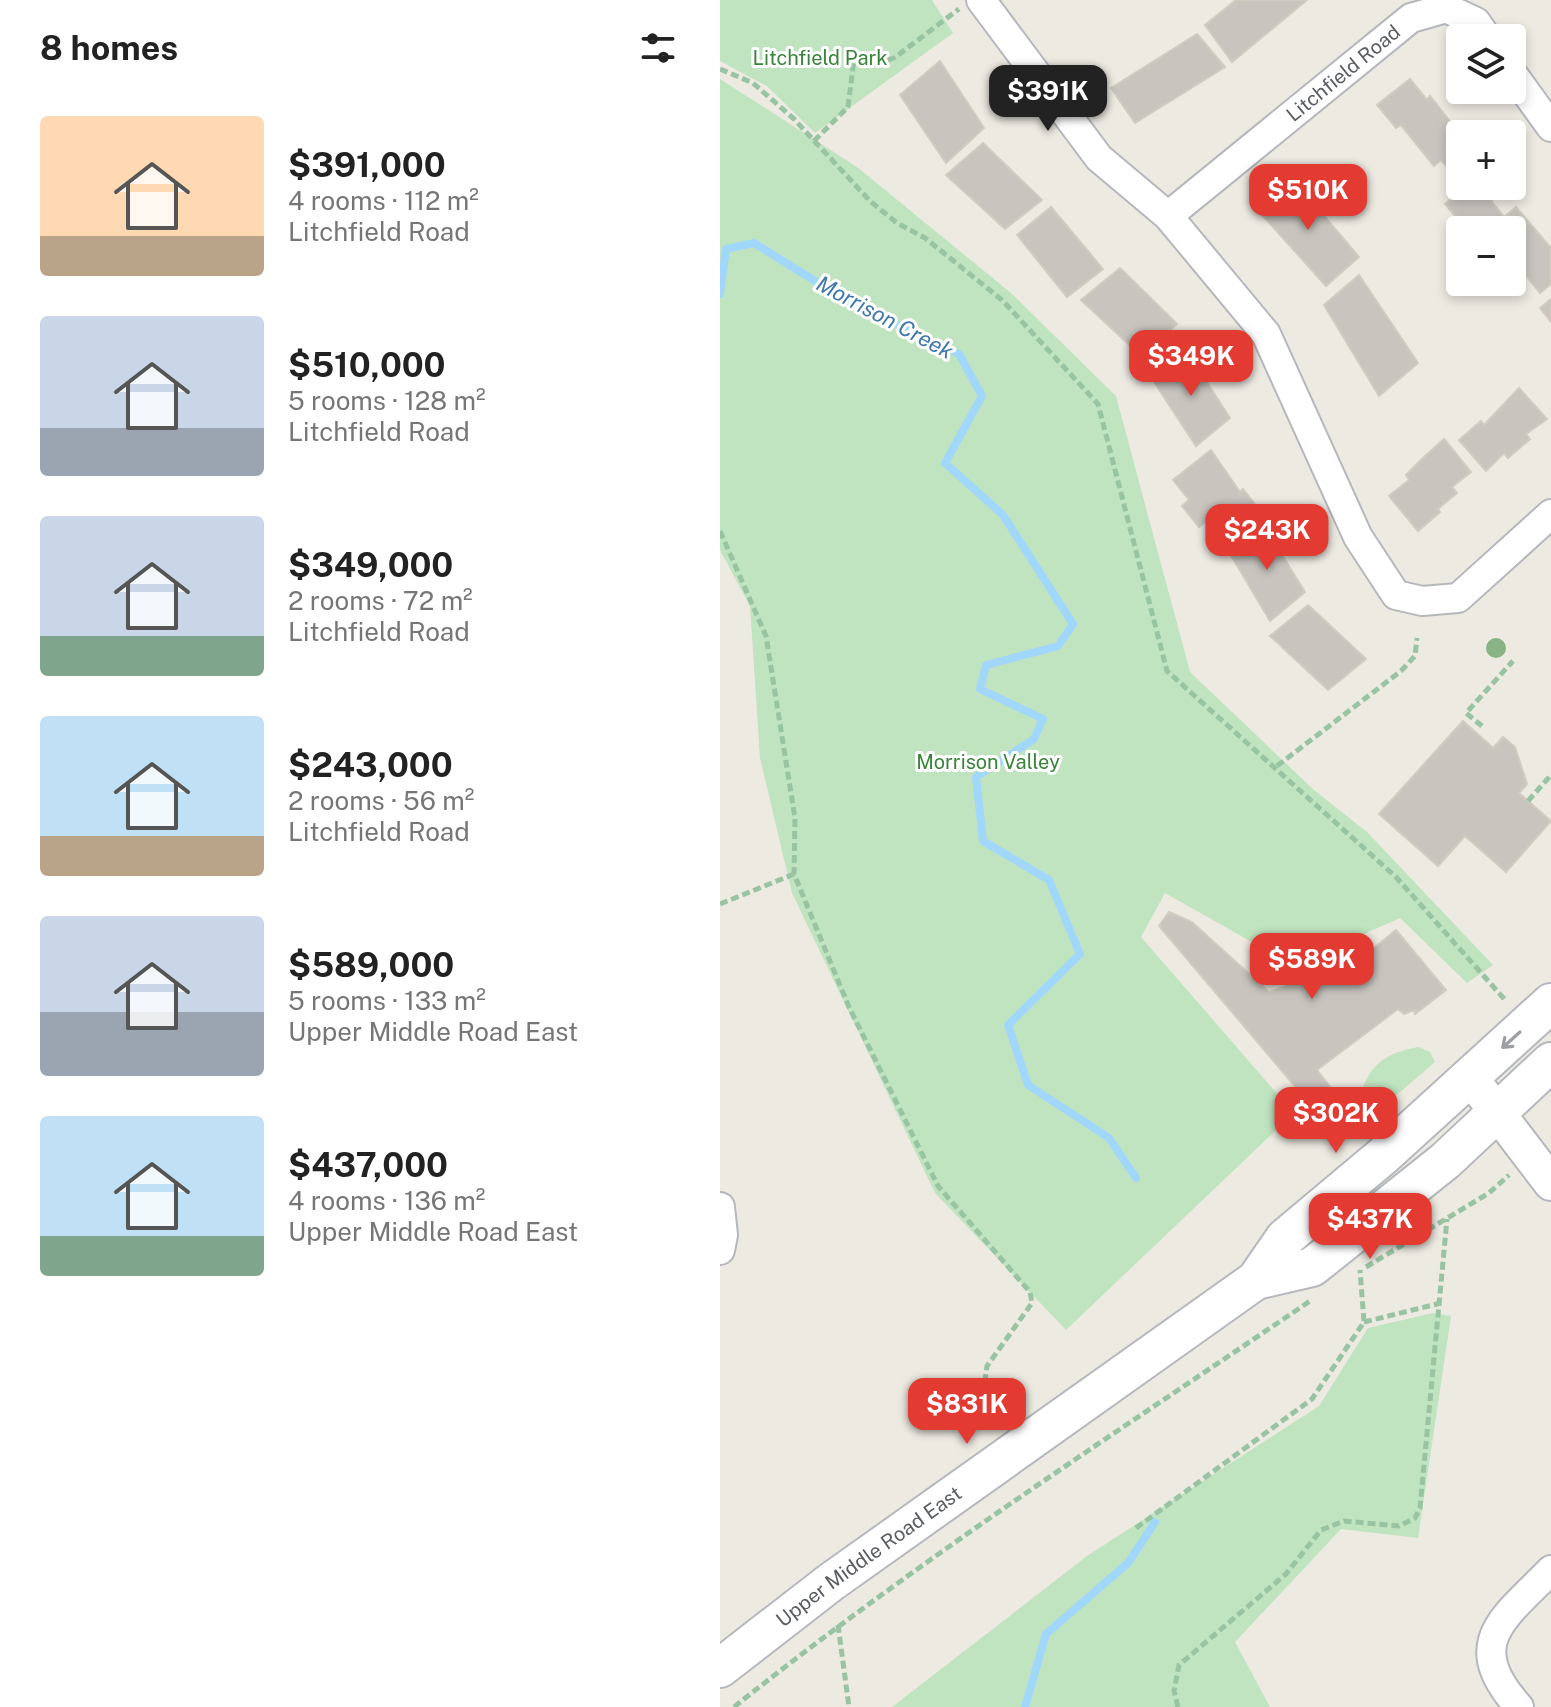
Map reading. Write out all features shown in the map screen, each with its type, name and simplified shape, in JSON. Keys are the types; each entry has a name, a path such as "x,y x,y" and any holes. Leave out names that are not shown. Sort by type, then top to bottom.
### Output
{"main road":[{"name":"Upper Middle Road East","path":"720,1668 831,1582 1256,1280 1285,1238 1384,1155 1551,1003"},
{"name":"Upper Middle Road East","path":"1256,1280 1312,1267 1445,1161 1551,1062"}],"street":[{"path":"973,3 1099,158 1168,216 1266,334 1358,537 1396,595 1422,601 1458,598 1551,514"},
{"name":"Litchfield Road","path":"1168,216 1411,18 1446,8 1477,24"},
{"path":"1526,92 1551,127"},
{"path":"1470,1077 1551,1183"},
{"path":"720,1207 723,1235 720,1250"},
{"path":"1519,1707 1499,1685 1490,1666 1492,1640 1502,1620 1551,1570"}],"path":[{"path":"814,141 848,107 854,59 874,65 894,58 973,3"},
{"path":"720,69 753,83 814,141 870,201 897,223 925,238 1002,300 1098,404 1167,671 1277,766 1396,877 1507,1002"},
{"path":"720,531 766,636 795,818 794,874 849,1007 938,1186 1030,1292 1032,1303 987,1366 983,1396"},
{"path":"1277,766 1401,671 1415,656 1417,638"},
{"path":"1482,726 1466,713 1513,661"},
{"path":"1528,801 1551,775"},
{"path":"720,904 794,874"},
{"path":"1351,1275 1489,1193 1516,1169"},
{"path":"1178,1707 1174,1691 1179,1665 1286,1574 1321,1530 1344,1521 1399,1526 1415,1518 1420,1508 1447,1218"},
{"path":"1136,1528 1312,1399 1364,1322 1360,1270"},
{"path":"734,1707 838,1624 997,1510 1318,1296"},
{"path":"1364,1322 1441,1303"},
{"path":"838,1624 849,1707"}],"green space":[{"name":"Litchfield Park","path":"720,0 932,0 953,33 815,133 767,86 720,61"},
{"name":"Morrison Valley","path":"720,79 857,167 1011,293 1116,396 1190,672 1314,790 1367,832 1493,965 1467,983 1400,918 1348,941 1250,941 1165,893 1141,937 1294,1113 1066,1330 935,1193 792,893 760,758 750,606 720,550"},
{"path":"1419,1047 1430,1052 1435,1062 1371,1117 1360,1096 1374,1068 1389,1056"},
{"path":"1433,1313 1451,1316 1418,1538 1341,1529 1235,1642 1270,1707 892,1707 1087,1556 1319,1406 1368,1328"}],"building":[{"path":"1236,0 1307,0 1232,62 1205,25"},
{"path":"1197,34 1225,67 1135,123 1111,88"},
{"path":"940,61 984,128 946,163 900,95"},
{"path":"1410,79 1427,100 1430,96 1449,120 1446,120 1446,166 1441,160 1434,166 1401,125 1396,128 1377,105"},
{"path":"983,143 1042,200 1005,229 946,175"},
{"path":"1292,178 1359,257 1326,286 1255,207"},
{"path":"1450,200 1492,200 1503,216 1455,216 1445,204"},
{"path":"1051,207 1103,269 1067,297 1017,235"},
{"path":"1516,207 1524,216 1505,216"},
{"path":"1526,219 1551,248 1551,284 1540,293 1526,276"},
{"path":"1120,268 1177,324 1140,355 1081,300"},
{"path":"1359,275 1418,363 1379,396 1324,305"},
{"path":"1551,299 1551,322 1540,308"},
{"path":"1186,350 1230,418 1196,446 1152,379"},
{"path":"1519,388 1547,419 1526,434 1530,439 1508,458 1504,453 1486,471 1459,440 1481,421 1484,425"},
{"path":"1444,439 1471,472 1452,487 1457,493 1418,531 1389,496 1409,480 1406,475"},
{"path":"1211,450 1240,492 1243,489 1260,511 1224,539 1208,520 1199,527 1182,506 1189,500 1173,480"},
{"path":"1262,523 1305,592 1270,621 1229,552"},
{"path":"1308,605 1366,659 1328,690 1270,636"},
{"path":"1463,721 1493,748 1503,737 1515,747 1527,784 1519,793 1551,821 1506,872 1465,836 1438,866 1379,814"},
{"path":"1169,912 1192,922 1269,992 1353,964 1367,946 1373,949 1396,930 1446,990 1415,1014 1414,1010 1404,1014 1398,1009 1317,1070 1331,1088 1310,1104 1159,926"}],"waterway":[{"name":"Morrison Creek","path":"720,294 726,249 754,243 839,296 959,354 982,396 945,463 1003,515 1073,624 1058,646 986,665 980,689 1043,719 1034,739 976,777 983,841 1049,880 1080,954 1008,1025 1028,1085 1109,1138 1136,1178"},
{"name":"Morrison Creek","path":"1025,1707 1046,1634 1128,1563 1155,1522"}]}
